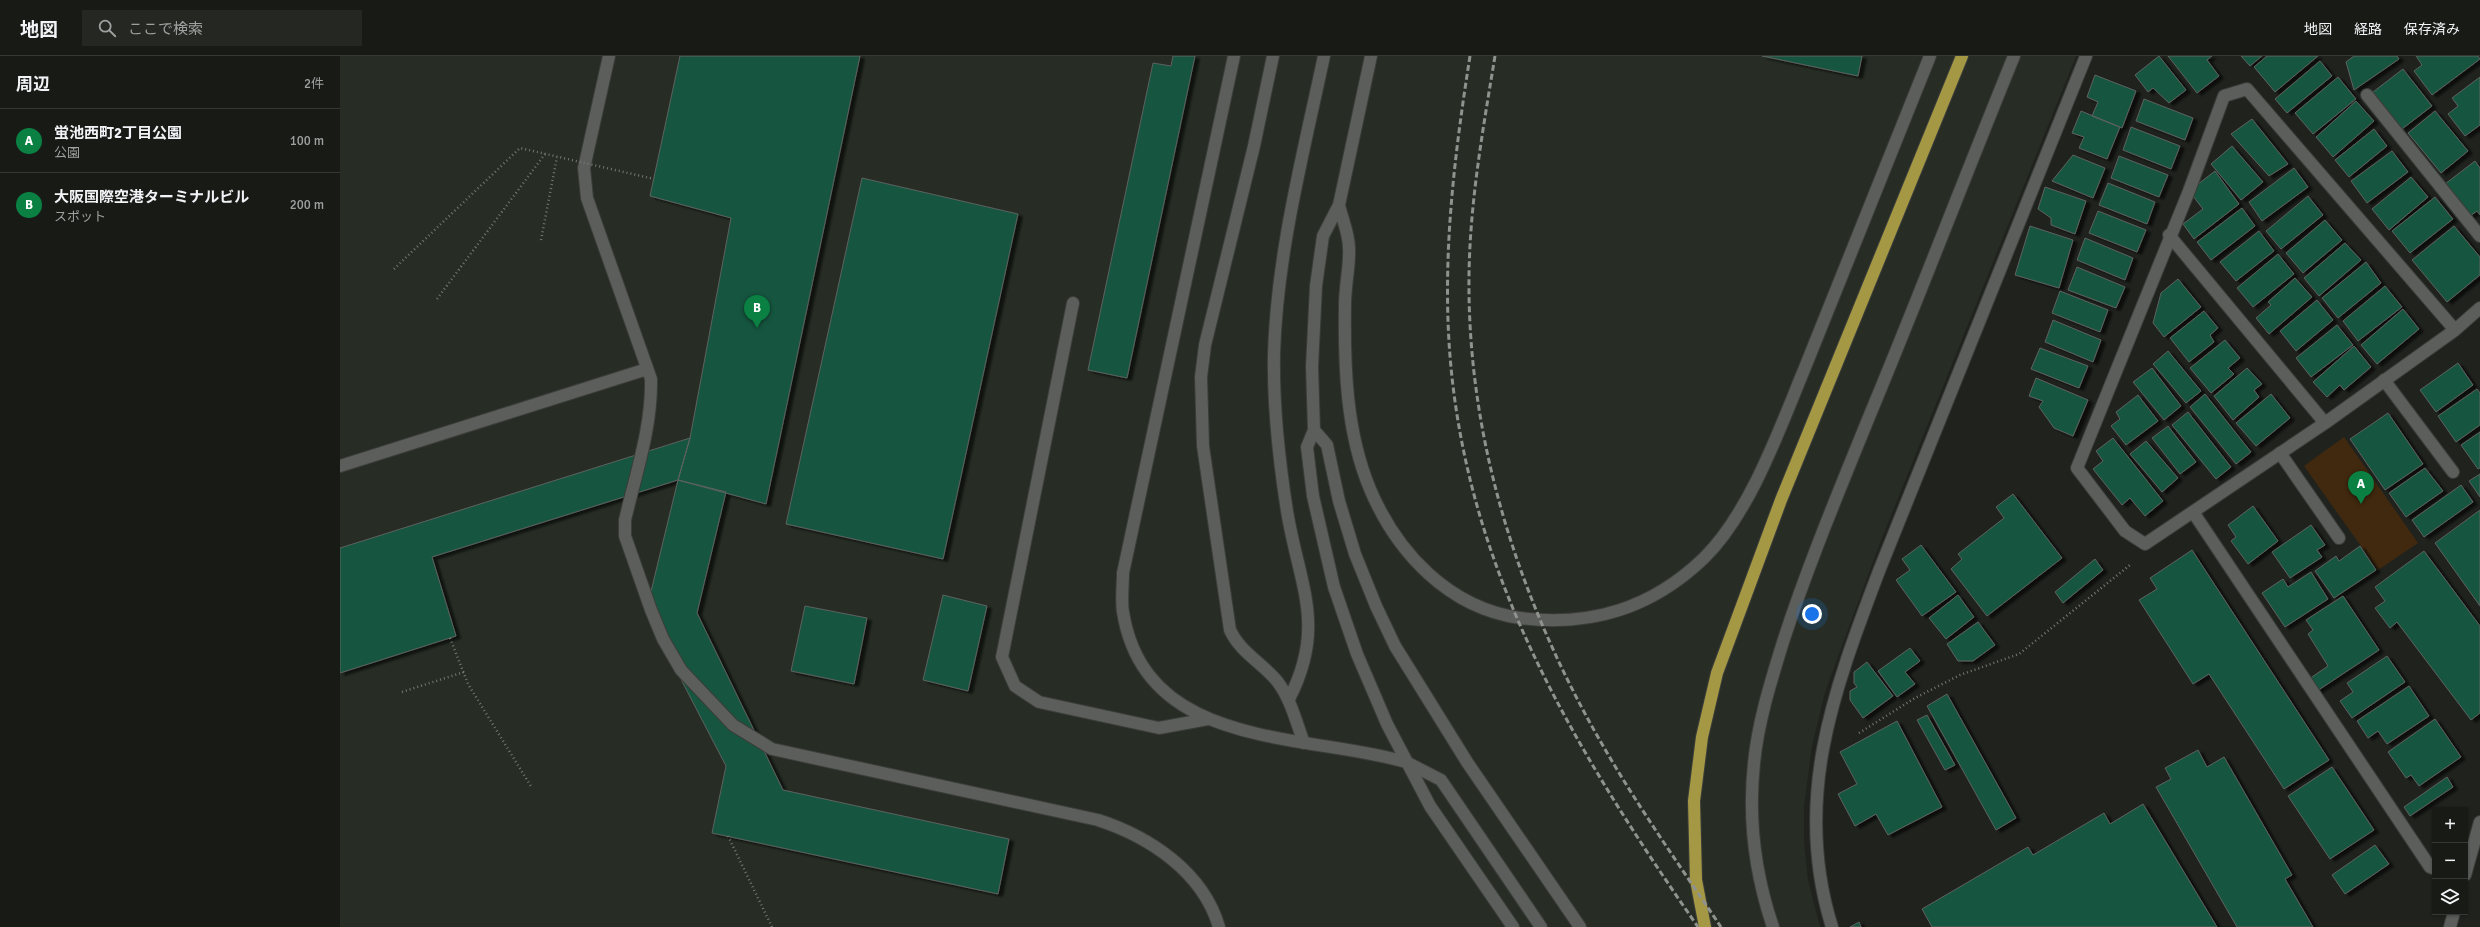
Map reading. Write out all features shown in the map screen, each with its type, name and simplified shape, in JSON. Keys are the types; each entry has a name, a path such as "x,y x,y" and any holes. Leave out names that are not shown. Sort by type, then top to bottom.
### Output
{"highway":[{"path":"1706,927 1696,880 1694,800 1702,737 1717,673 1781,500 1962,56"}],"street":[{"path":"609,56 584,168 587,198 651,379 652,403 625,520 625,536 651,610 664,639 682,670 733,725 772,748 1098,820 1122,828 1164,853 1190,876 1204,895 1219,927"},
{"path":"1234,56 1124,573 1123,610 1136,655 1153,679 1176,699 1208,719 1231,728 1304,743 1376,753 1406,762 1441,780 1541,927"},
{"path":"1273,56 1254,146 1204,345 1200,409 1202,446 1230,630 1234,640 1267,670 1289,699 1304,743"},
{"path":"1289,699 1303,666 1310,623 1308,603 1287,514 1278,447 1274,355 1284,241 1324,56"},
{"path":"1371,56 1339,205 1324,236 1316,286 1312,367 1314,430 1307,447 1310,471 1334,588 1357,654 1406,762 1430,806 1513,927"},
{"path":"1339,205 1350,245 1345,300 1344,344 1350,415 1369,487 1400,542 1422,569 1438,583 1470,602 1495,612 1507,616 1550,621 1566,621 1608,614 1641,602 1686,574 1721,539 1745,500 1796,389 1930,56"},
{"path":"1773,927 1765,903 1752,825 1752,789 1757,741 1772,673 1799,594 1837,497 2014,56"},
{"path":"1832,927 1826,910 1818,861 1816,809 1820,759 1837,688 1848,651 1879,571 2086,56"},
{"path":"2455,330 2247,89 2224,96 2188,191 2169,235 2077,468 2125,531 2145,544 2324,424 2455,330 2480,308"},
{"path":"2367,95 2480,236"},
{"path":"2169,235 2324,424"},
{"path":"1073,303 1002,657 1014,686 1039,702 1159,728 1208,719"},
{"path":"340,466 647,369"},
{"path":"2384,380 2453,472"},
{"path":"1314,430 1327,445 1339,501 1355,554 1378,612 1395,646 1466,762 1580,927"},
{"path":"2280,453 2339,538"},
{"path":"2193,512 2430,867 2432,868"},
{"path":"2468,864 2480,822"},
{"path":"2450,927 2453,915"}],"path":[{"path":"394,269 520,148 654,179"},
{"path":"437,299 546,154"},
{"path":"541,240 557,157"},
{"path":"1859,733 1915,698 1960,675 2019,654 2133,563 2145,544"},
{"path":"450,638 468,684 532,788"},
{"path":"402,692 464,672"},
{"path":"728,836 772,927"}],"shaded area":[{"path":"340,56 2076,56 1880,543 1825,692 1812,746 1804,807 1804,842 1808,880 1820,927 340,927"},
{"path":"2344,437 2418,543 2378,570 2304,466"}],"building":[{"path":"680,56 860,56 766,504 678,480 690,438 731,218 650,196"},
{"path":"1173,56 1195,56 1127,378 1088,370 1153,63 1171,66"},
{"path":"1762,56 1862,56 1858,76"},
{"path":"2159,56 2186,90 2169,103 2153,88 2148,92 2135,75"},
{"path":"2168,56 2212,56 2207,60 2219,76 2197,93"},
{"path":"2241,56 2262,56 2250,66"},
{"path":"2267,56 2318,56 2275,92 2254,67"},
{"path":"2354,56 2397,56 2399,59 2354,90 2346,62"},
{"path":"2416,56 2478,56 2480,59 2432,95 2414,71 2422,65"},
{"path":"2320,61 2332,76 2287,113 2275,99"},
{"path":"2403,69 2432,106 2402,129 2373,92"},
{"path":"2095,75 2136,91 2122,128 2092,116 2098,102 2087,97"},
{"path":"2338,77 2356,99 2313,134 2295,113"},
{"path":"2480,77 2480,125 2465,136 2448,114 2458,106 2452,98"},
{"path":"2144,99 2193,118 2185,140 2136,121"},
{"path":"2356,101 2374,121 2333,157 2316,137"},
{"path":"2081,111 2120,127 2107,159 2079,148 2084,137 2072,133"},
{"path":"2435,111 2468,151 2441,173 2408,133"},
{"path":"2252,119 2288,164 2269,176 2231,134"},
{"path":"2131,127 2180,146 2171,169 2123,150"},
{"path":"2374,129 2387,146 2349,177 2335,160"},
{"path":"2232,146 2263,182 2241,200 2211,164"},
{"path":"2392,151 2408,172 2367,203 2351,181"},
{"path":"2073,155 2105,168 2093,198 2052,181"},
{"path":"2119,156 2168,175 2159,197 2111,178"},
{"path":"2475,161 2480,168 2480,215 2477,211 2470,216 2445,184"},
{"path":"2294,168 2308,187 2262,221 2249,202"},
{"path":"2215,171 2239,204 2194,239 2183,224 2203,209 2189,191"},
{"path":"2411,177 2428,197 2389,230 2372,209"},
{"path":"862,178 1018,214 943,559 786,524"},
{"path":"2108,183 2155,202 2147,224 2099,205"},
{"path":"2045,187 2086,201 2075,234 2051,225 2051,218 2038,209"},
{"path":"2308,196 2323,215 2281,249 2266,231"},
{"path":"2435,197 2453,219 2410,253 2392,231"},
{"path":"2242,208 2255,226 2211,260 2197,242"},
{"path":"2098,211 2146,230 2137,252 2089,233"},
{"path":"2325,220 2342,240 2303,273 2286,253"},
{"path":"2030,226 2073,240 2059,288 2015,275"},
{"path":"2454,226 2480,257 2480,275 2447,302 2412,260"},
{"path":"2259,231 2274,251 2236,281 2220,262"},
{"path":"2085,238 2133,258 2125,280 2077,260"},
{"path":"2345,243 2361,260 2319,296 2304,278"},
{"path":"2278,254 2294,274 2253,307 2237,288"},
{"path":"2366,262 2381,283 2338,318 2322,298"},
{"path":"2077,267 2125,287 2116,308 2068,290"},
{"path":"2295,278 2312,297 2269,334 2256,318 2271,305 2268,302"},
{"path":"2178,279 2201,307 2164,337 2153,323 2161,293"},
{"path":"2385,286 2402,307 2358,341 2343,321"},
{"path":"2060,291 2108,310 2100,332 2052,313"},
{"path":"2317,300 2333,320 2296,351 2280,331"},
{"path":"2403,309 2419,329 2377,364 2361,345"},
{"path":"2204,311 2218,328 2210,335 2214,342 2189,362 2170,338"},
{"path":"2053,320 2101,340 2093,362 2045,342"},
{"path":"2337,325 2353,345 2311,377 2296,358"},
{"path":"2225,340 2240,358 2228,368 2234,374 2211,393 2190,368"},
{"path":"2354,346 2371,367 2344,390 2340,385 2327,397 2313,382"},
{"path":"2040,348 2088,366 2079,388 2031,369"},
{"path":"2168,351 2201,391 2186,403 2153,364"},
{"path":"2458,363 2473,385 2436,412 2420,390"},
{"path":"2152,368 2181,406 2164,420 2133,382"},
{"path":"2247,368 2262,384 2254,390 2259,397 2233,420 2214,396"},
{"path":"2036,378 2088,400 2073,436 2054,428 2039,407 2043,401 2029,396"},
{"path":"2477,389 2480,393 2480,425 2456,442 2438,416"},
{"path":"2205,394 2251,452 2236,464 2190,407"},
{"path":"2271,394 2290,418 2256,446 2236,423"},
{"path":"2138,395 2158,421 2126,445 2111,426 2120,419 2116,412"},
{"path":"2188,412 2231,467 2216,479 2172,425"},
{"path":"2388,413 2423,464 2385,490 2350,439"},
{"path":"2168,426 2196,462 2180,474 2152,438"},
{"path":"2480,432 2480,468 2478,469 2461,445"},
{"path":"690,438 678,480 432,557 456,636 340,673 340,548"},
{"path":"2113,438 2163,501 2145,516 2130,498 2122,505 2093,469 2103,461 2096,451"},
{"path":"2146,441 2178,478 2162,492 2130,454"},
{"path":"2425,468 2443,491 2406,517 2389,493"},
{"path":"2480,474 2480,497 2469,481"},
{"path":"678,480 726,492 697,613 783,790 1009,839 998,894 712,833 726,766 646,612"},
{"path":"2461,485 2473,502 2424,537 2412,520"},
{"path":"2013,494 2062,558 1987,616 1951,569 1962,559 1958,554 2004,518 1996,507"},
{"path":"2253,506 2278,541 2248,564 2231,541 2236,537 2228,525"},
{"path":"2480,510 2480,606 2435,543"},
{"path":"2311,525 2325,545 2317,550 2322,557 2290,578 2272,552"},
{"path":"1921,545 1956,592 1922,616 1896,580 1910,570 1902,559"},
{"path":"2360,546 2376,570 2334,598 2315,571 2336,556 2339,561"},
{"path":"2192,550 2329,760 2284,789 2209,674 2193,684 2139,600 2157,589 2150,578"},
{"path":"2424,551 2480,626 2480,713 2471,720 2397,622 2390,628 2375,608 2385,601 2375,587"},
{"path":"2095,559 2103,570 2063,603 2055,592"},
{"path":"2311,572 2328,599 2285,627 2262,593 2283,579 2288,587"},
{"path":"943,595 987,606 968,691 923,680"},
{"path":"1958,595 1974,617 1946,639 1929,618"},
{"path":"2343,596 2379,650 2317,691 2309,679 2328,666 2308,634 2313,630 2306,620"},
{"path":"805,606 867,618 854,684 791,671"},
{"path":"1978,622 1995,645 1973,661 1958,661 1947,644"},
{"path":"1910,648 1920,661 1905,672 1915,684 1897,697 1878,671"},
{"path":"2387,656 2405,682 2352,718 2340,701 2353,692 2347,683"},
{"path":"1867,662 1893,696 1863,718 1850,700 1850,691 1857,687 1854,683 1854,672"},
{"path":"2409,686 2429,716 2387,744 2378,731 2368,738 2357,721"},
{"path":"1947,694 2016,818 1996,830 1927,706"},
{"path":"1927,715 1955,765 1945,770 1917,720"},
{"path":"2435,719 2461,757 2419,786 2411,775 2406,778 2388,752"},
{"path":"1897,721 1942,807 1888,835 1876,814 1855,826 1838,794 1857,784 1840,752"},
{"path":"2198,750 2207,767 2224,757 2292,875 2285,879 2313,927 2237,927 2156,787 2171,779 2165,768"},
{"path":"2332,767 2374,830 2330,859 2288,796"},
{"path":"2447,777 2453,787 2410,816 2404,807"},
{"path":"2143,804 2217,927 1932,927 1922,909 2028,847 2033,855 2104,813 2110,824"},
{"path":"2375,845 2389,864 2345,894 2332,875"},
{"path":"1859,922 1861,927 1850,927"}],"railway":[{"path":"1470,56 1456,155 1450,222 1448,255 1448,321 1456,407 1472,488 1497,567 1528,642 1564,715 1606,787 1698,927"},
{"path":"1495,56 1475,192 1469,275 1471,338 1478,400 1489,461 1505,522 1525,581 1548,639 1576,696 1633,796 1721,927"}],"place":[{"name":"大阪国際空港ターミナルビル","path":"757,328"},
{"name":"蛍池西町2丁目公園","path":"2361,504"}]}
